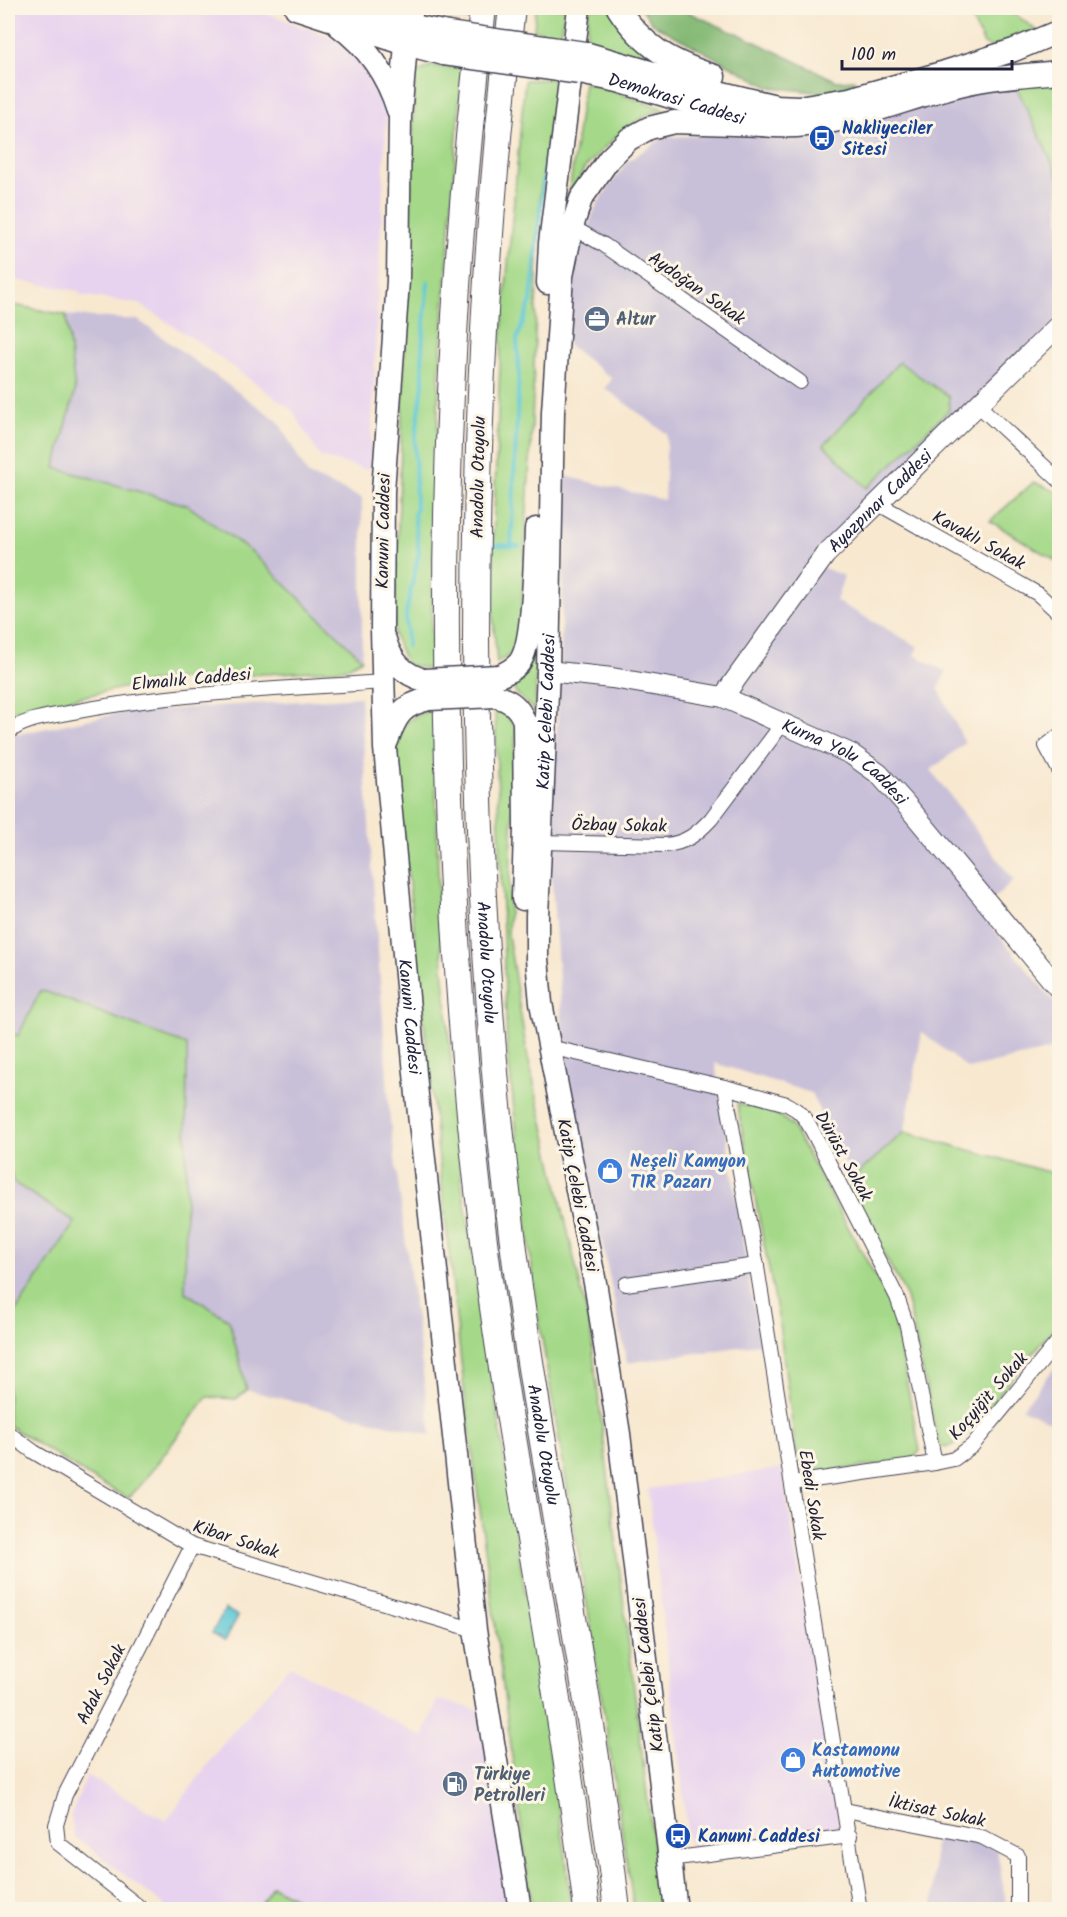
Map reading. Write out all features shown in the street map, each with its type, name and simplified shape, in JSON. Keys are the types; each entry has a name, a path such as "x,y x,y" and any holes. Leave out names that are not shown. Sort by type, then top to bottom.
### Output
{"highway":[{"name":"Anadolu Otoyolu","path":"483,8 467,154 447,482 448,756 456,930 471,1118 501,1372 562,1730 587,1910"},
{"name":"Anadolu Otoyolu","path":"512,8 500,112 479,408 476,517 477,769 486,945 497,1096 513,1238 534,1390 590,1723 617,1910"}],"main road":[{"name":"Demokrasi Caddesi","path":"297,8 329,18 409,26"},
{"name":"Demokrasi Caddesi","path":"351,8 409,26 446,43 583,63 687,83 776,106 798,107 822,105 876,92 985,60 1053,34"},
{"path":"385,748 392,727 402,711 427,689 498,686 519,663 528,640 536,532 550,243 579,8"},
{"path":"618,8 630,27 666,58 768,95 822,105"},
{"path":"329,18 348,32 375,60 392,92 400,117"},
{"name":"Kanuni Caddesi","path":"409,26 400,117 398,281 383,491 382,682 385,748 417,1095 475,1630 520,1910"},
{"name":"Demokrasi Caddesi","path":"583,63 618,81 763,125 795,127 834,122 974,82 1019,74 1057,71"},
{"path":"551,477 557,329 562,276 572,227 581,200 609,159 630,139 649,128 674,122 763,125"},
{"path":"543,365 551,477"},
{"name":"Katip Çelebi Caddesi","path":"551,477 548,671 537,959 541,1003 596,1288 626,1486 676,1910"},
{"path":"382,630 393,659 402,670 427,689"},
{"path":"498,686 520,711 524,721 525,829 522,928 528,1002 546,1092 596,1288"}],"street":[{"name":"Aydoğan Sokak","path":"572,227 604,246 800,382"},
{"name":"Ayazpınar Caddesi","path":"723,697 816,565 1059,324"},
{"path":"978,405 1059,481"},
{"name":"Kavaklı Sokak","path":"877,503 1038,594 1059,614"},
{"name":"Kurna Yolu Caddesi","path":"548,671 635,682 723,697 851,754 879,774 904,802 1059,990"},
{"name":"Elmalık Caddesi","path":"8,733 25,723 106,705 146,699 382,682"},
{"name":"Özbay Sokak","path":"541,842 665,845 685,841 711,819 783,723"},
{"path":"1059,735 1046,746 1059,772"},
{"name":"Dürüst Sokak","path":"549,1047 725,1087 787,1104 797,1110 813,1132 892,1285 901,1308 907,1326 935,1463"},
{"name":"Ebedi Sokak","path":"725,1087 757,1265 860,1910"},
{"path":"626,1284 757,1265"},
{"name":"Koçyiğit Sokak","path":"792,1483 954,1459 972,1446 1059,1339"},
{"name":"Kibar Sokak","path":"8,1433 34,1452 192,1546 475,1630"},
{"name":"Adak Sokak","path":"143,1910 58,1843 56,1825 65,1795 192,1546"},
{"name":"İktisat Sokak","path":"845,1810 982,1838 1018,1856 1018,1910"},
{"path":"669,1859 850,1836"}],"shaded area":[{"path":"8,8 253,8 369,52 387,98 370,470 320,457 292,410 197,341 139,304 80,295 79,291 8,279"},
{"path":"1015,84 1059,177 1059,318 811,563 844,576 836,601 919,647 915,655 946,672 938,688 965,743 931,770 1014,881 979,911 1059,1008 1059,1048 968,1069 922,1032 904,1136 852,1179 811,1093 715,1063 759,1344 627,1363 565,1061 550,856 561,654 565,476 664,500 667,434 605,388 612,379 567,344 570,287 580,247 597,204 627,162 664,137 807,131 943,97"},
{"path":"66,315 138,320 278,421 308,475 362,498 362,659 253,553 55,468 75,391"},
{"path":"360,697 390,1120 431,1435 247,1390 229,1320 185,1292 187,1044 42,990 18,1036 8,1030 8,725 18,734 126,712"},
{"path":"8,1165 14,1182 75,1222 8,1323"},
{"path":"1059,1362 1059,1425 1022,1409"},
{"path":"782,1468 839,1826 689,1846 648,1489"},
{"path":"290,1666 423,1737 438,1700 480,1710 510,1909 317,1909 273,1886 258,1909 169,1909 74,1836 71,1815 87,1775 166,1821 225,1741"},
{"path":"935,1834 976,1841 997,1850 1007,1909 933,1910"}],"green space":[{"path":"437,8 470,8 468,19 437,16"},
{"path":"536,8 565,8 561,36 534,30"},
{"path":"589,8 611,8 658,63 586,41"},
{"path":"641,8 688,8 690,13 837,81 855,80 856,83 823,93 769,87 653,24"},
{"path":"966,8 1007,8 1037,31 992,48 984,44"},
{"path":"430,66 462,68 439,376 430,670 406,664 394,635 415,74"},
{"path":"557,79 540,194 532,424 520,633 513,652 497,663 491,593 501,340 525,80"},
{"path":"584,82 676,113 652,112 625,129 584,169 568,202"},
{"path":"1059,83 1059,177 1015,84"},
{"path":"8,304 66,315 75,391 55,468 187,505 253,553 362,659 344,669 155,681 15,711 8,718"},
{"path":"899,362 949,397 949,410 867,488 824,445"},
{"path":"1034,482 1059,493 1059,563 990,521"},
{"path":"537,653 535,711 514,691 513,679"},
{"path":"434,708 439,919 461,1178 566,1857 571,1909 532,1909 463,1380 395,756 399,736 405,724 415,716"},
{"path":"495,710 505,714 516,728 508,935 527,1053 590,1328 661,1909 634,1909 590,1622 536,1303 507,1047"},
{"path":"41,990 187,1045 185,1292 229,1320 247,1390 236,1399 207,1397 140,1486 128,1498 93,1479 8,1425 8,1323 75,1222 13,1182 8,1165 8,1030 18,1036"},
{"path":"737,1104 773,1112 792,1126 888,1299 893,1312 920,1451 911,1461 811,1473 801,1471 796,1452 778,1316"},
{"path":"904,1132 1059,1175 1059,1322 966,1434 957,1443 945,1448 938,1443 904,1291 849,1190 852,1179"},
{"path":"272,1886 317,1909 258,1909"}],"water":[{"path":"225,1609 238,1616 225,1640 212,1633"}],"waterway":[{"path":"511,547 519,372 517,339 531,301 546,157"},
{"path":"407,646 406,614 419,552 414,515 416,511 415,441 423,385 422,348 428,281"},
{"path":"493,545 519,546"}],"place":[{"name":"Nakliyeciler Sitesi","path":"822,138"},
{"name":"Altur","path":"597,319"},
{"name":"Neşeli Kamyon TIR Pazarı","path":"610,1171"},
{"name":"Kastamonu Automotive","path":"793,1760"},
{"name":"Türkiye Petrolleri","path":"455,1784"},
{"name":"Kanuni Caddesi","path":"678,1836"}]}
